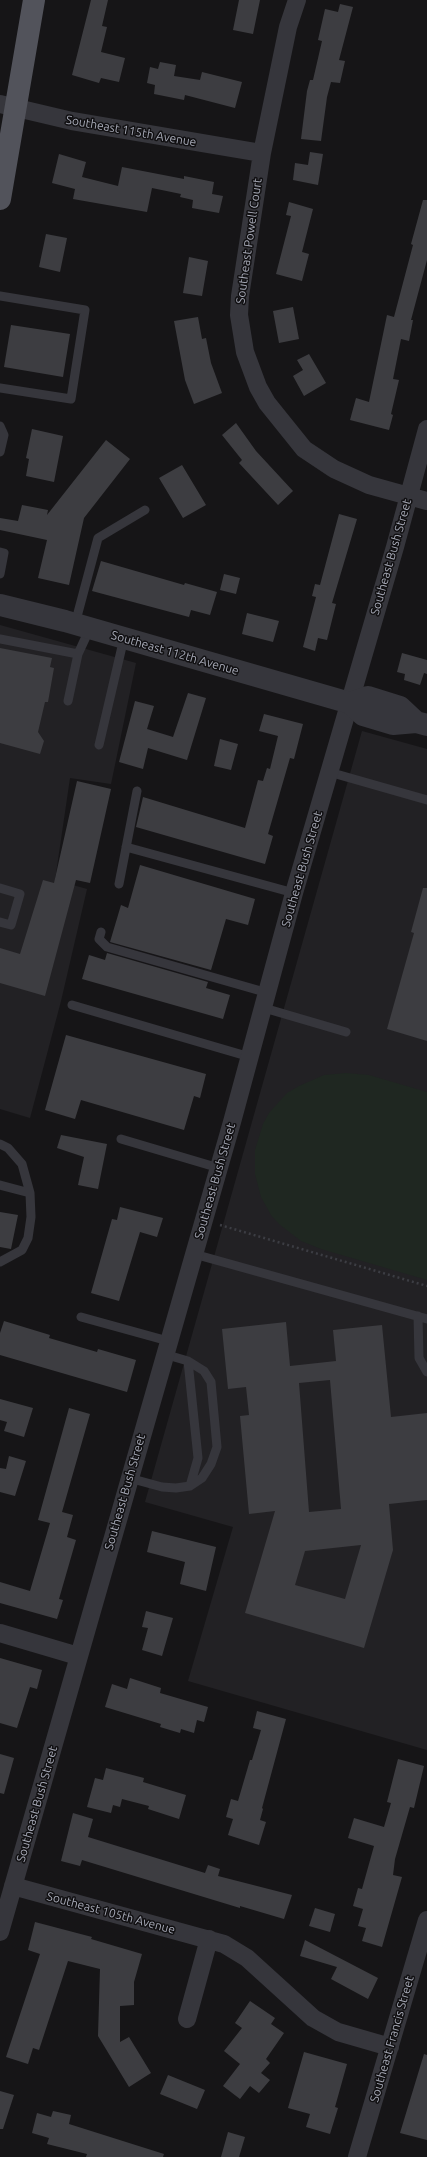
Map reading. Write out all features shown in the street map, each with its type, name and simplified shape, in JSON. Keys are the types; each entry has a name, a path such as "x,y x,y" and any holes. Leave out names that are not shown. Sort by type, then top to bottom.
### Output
{"main road":[{"path":"0,195 8,106 34,0"}],"street":[{"name":"Southeast Powell Court","path":"297,0 288,27 262,153 240,296 239,308 245,352 258,387 267,404 304,450 334,469 369,485 427,501"},
{"name":"Southeast 115th Avenue","path":"8,106 72,121 262,153"},
{"name":"Southeast Bush Street","path":"0,1932 166,1348 204,1221 266,1001 294,893 350,703 427,429"},
{"name":"Southeast 112th Avenue","path":"0,605 82,626 350,703"},
{"path":"350,703 368,697 400,707 421,724"},
{"path":"0,1633 78,1656"},
{"name":"Southeast 105th Avenue","path":"13,1886 224,1944 247,1958 313,2018 338,2032 390,2047"},
{"name":"Southeast Francis Street","path":"357,2157 427,1920"},
{"path":"187,2018 209,1939"}],"lane":[{"path":"0,296 85,310 71,399 0,388"},
{"path":"0,426 4,435 0,452"},
{"path":"68,701 78,654 98,538 145,510"},
{"path":"0,552 4,553 0,574"},
{"path":"99,745 124,638"},
{"path":"0,639 78,654"},
{"path":"329,772 427,800"},
{"path":"119,884 137,791"},
{"path":"126,847 294,893"},
{"path":"0,888 20,894 11,925 0,922"},
{"path":"101,932 99,939 107,947 266,1001 303,1020 346,1032"},
{"path":"72,1005 250,1057"},
{"path":"121,1139 219,1168"},
{"path":"0,1144 8,1148 22,1164 30,1193 31,1217 28,1238 22,1250 0,1262"},
{"path":"0,1185 30,1193"},
{"path":"194,1254 422,1317 419,1358 427,1372"},
{"path":"81,1317 166,1348 204,1371 211,1382 216,1447 211,1464 202,1478 190,1486 176,1488 162,1487 129,1478"},
{"path":"188,1361 198,1458 190,1486"}],"path":[{"path":"204,1221 427,1286"}],"shaded area":[{"path":"0,625 136,663 111,784 70,778 55,880 87,889 61,1001 30,1118 0,1109"},
{"path":"362,731 427,749 427,1750 188,1681 233,1527 145,1502"},
{"path":"346,1073 369,1075 427,1092 427,1280 321,1249 301,1241 279,1224 271,1215 261,1197 255,1174 255,1150 263,1124 269,1113 287,1093 299,1086 324,1075"}],"building":[{"path":"91,0 108,0 102,26 107,27 101,52 125,58 119,82 101,78 99,83 72,75"},
{"path":"239,0 260,0 253,34 233,30"},
{"path":"340,4 353,7 339,60 345,61 340,83 331,82 327,97 321,141 301,139 307,91 310,80 313,80 322,41 318,40 325,9 338,12"},
{"path":"160,62 176,65 174,76 200,80 202,72 242,82 235,108 185,95 184,100 154,94 155,85 147,83 150,67 158,69"},
{"path":"310,152 323,154 318,185 293,180 295,163 308,165"},
{"path":"59,154 86,162 82,177 118,186 122,167 184,179 184,176 214,182 212,194 223,196 219,213 192,208 193,200 180,197 181,194 152,188 147,212 73,199 75,189 52,183"},
{"path":"423,200 427,200 427,260 411,320 413,320 409,341 401,339 393,379 399,380 389,430 350,420 356,398 369,402 387,315 394,317"},
{"path":"289,202 313,209 302,252 309,254 302,281 276,274 291,216 286,215"},
{"path":"46,234 67,238 60,272 39,267"},
{"path":"189,257 208,261 202,296 183,293"},
{"path":"293,307 299,339 279,343 273,311"},
{"path":"198,317 202,339 206,338 211,363 222,393 194,404 185,380 174,321"},
{"path":"11,325 70,334 63,377 4,367"},
{"path":"309,354 326,383 304,396 293,376 303,370 297,360"},
{"path":"236,423 256,451 293,491 278,505 239,463 242,460 222,435"},
{"path":"32,429 63,436 54,482 26,476 29,459 26,458"},
{"path":"106,440 130,459 84,518 69,585 38,578 47,540 0,530 0,518 18,521 22,505 48,510 47,515"},
{"path":"182,465 206,505 183,518 159,478"},
{"path":"339,514 357,519 332,603 336,604 327,640 318,638 315,651 303,647 316,597 312,596 315,584 320,585"},
{"path":"101,561 184,585 185,583 217,592 210,615 191,610 189,617 92,591"},
{"path":"224,574 240,578 236,594 220,590"},
{"path":"247,613 279,621 273,642 242,634"},
{"path":"0,648 52,658 50,667 54,668 48,702 45,702 38,732 44,741 40,754 0,743"},
{"path":"402,653 427,660 427,674 424,673 420,685 404,680 405,674 397,672"},
{"path":"188,693 206,698 187,760 148,748 143,769 119,762 135,701 154,706 147,729 173,737"},
{"path":"264,714 303,724 294,759 290,758 268,834 273,836 265,864 136,827 143,797 245,828 258,780 263,781 267,768 270,769 278,736 259,731"},
{"path":"220,739 238,744 231,770 214,766"},
{"path":"77,781 111,789 90,883 76,880 45,996 0,983 0,948 20,954 43,880 54,883"},
{"path":"140,865 255,899 248,925 226,919 211,970 110,942 121,905 128,908"},
{"path":"423,888 427,888 427,1041 387,1029 414,933 411,932"},
{"path":"107,953 208,982 206,988 230,995 223,1019 82,979 89,955 105,960"},
{"path":"66,1035 206,1074 200,1098 194,1096 184,1130 81,1100 75,1119 45,1110"},
{"path":"61,1135 107,1144 98,1189 78,1185 84,1157 57,1148"},
{"path":"120,1207 163,1218 157,1237 140,1232 119,1301 91,1293 112,1219 117,1220"},
{"path":"0,1212 18,1215 11,1249 0,1247"},
{"path":"4,1321 50,1335 49,1338 97,1352 98,1349 136,1360 127,1392 0,1355 0,1333"},
{"path":"286,1322 290,1366 336,1361 333,1330 382,1325 391,1417 427,1413 427,1500 389,1504 393,1550 364,1648 245,1613 275,1511 249,1514 240,1416 249,1415 246,1387 228,1389 222,1329","holes":["330,1380 341,1509 309,1512 299,1383","361,1545 345,1599 295,1585 305,1551"]},
{"path":"0,1399 33,1408 24,1437 4,1431 7,1422 0,1420"},
{"path":"69,1408 90,1414 62,1512 73,1515 67,1537 76,1540 59,1599 63,1600 57,1619 0,1603 0,1582 30,1591 50,1523 38,1520"},
{"path":"9,1456 26,1461 15,1496 0,1492 0,1468 6,1469"},
{"path":"152,1531 216,1547 206,1591 180,1584 185,1562 147,1552"},
{"path":"146,1611 173,1618 162,1656 142,1650 148,1628 142,1627"},
{"path":"0,1658 42,1670 37,1689 30,1687 17,1728 0,1723"},
{"path":"130,1678 161,1688 160,1693 208,1707 204,1722 197,1720 194,1733 181,1729 180,1733 160,1727 161,1724 105,1707 112,1684 127,1689"},
{"path":"257,1711 286,1719 262,1808 260,1820 266,1822 259,1845 228,1835 233,1819 226,1817 231,1799 238,1801 250,1760 252,1760 261,1730 253,1728"},
{"path":"0,1754 14,1758 4,1794 0,1793"},
{"path":"398,1759 424,1766 414,1808 410,1807 395,1859 393,1875 402,1877 382,1947 362,1941 366,1928 358,1926 363,1909 353,1906 358,1888 362,1889 374,1846 348,1838 354,1818 384,1827 391,1803 387,1802"},
{"path":"106,1768 144,1778 143,1782 186,1795 179,1819 148,1809 149,1806 122,1799 120,1807 113,1805 111,1813 87,1807 95,1778 103,1780"},
{"path":"73,1813 93,1819 88,1837 205,1873 208,1865 220,1869 218,1876 292,1895 284,1919 240,1906 240,1908 82,1860 80,1866 61,1861"},
{"path":"315,1908 335,1914 330,1932 309,1926"},
{"path":"35,1922 92,1937 91,1939 142,1954 134,1982 134,2005 120,2006 120,2042 129,2037 151,2073 129,2087 98,2036 100,1969 68,1961 39,2050 33,2048 28,2064 6,2057 40,1954 28,1950"},
{"path":"305,1940 378,1978 368,1999 331,1979 337,1967 300,1956"},
{"path":"250,2001 275,2018 271,2024 284,2033 266,2059 270,2063 261,2073 270,2080 259,2093 250,2086 240,2099 223,2086 240,2064 224,2051 242,2028 235,2023"},
{"path":"304,2052 347,2064 335,2107 338,2108 330,2134 306,2127 310,2114 288,2108"},
{"path":"424,2054 427,2055 427,2140 400,2133"},
{"path":"168,2075 205,2090 197,2109 160,2094"},
{"path":"0,2091 14,2095 3,2129 0,2129"},
{"path":"53,2111 71,2115 69,2124 164,2154 163,2157 86,2157 87,2154 47,2144 49,2138 32,2133 37,2113 51,2117"},
{"path":"228,2132 245,2137 239,2157 221,2157"}]}
